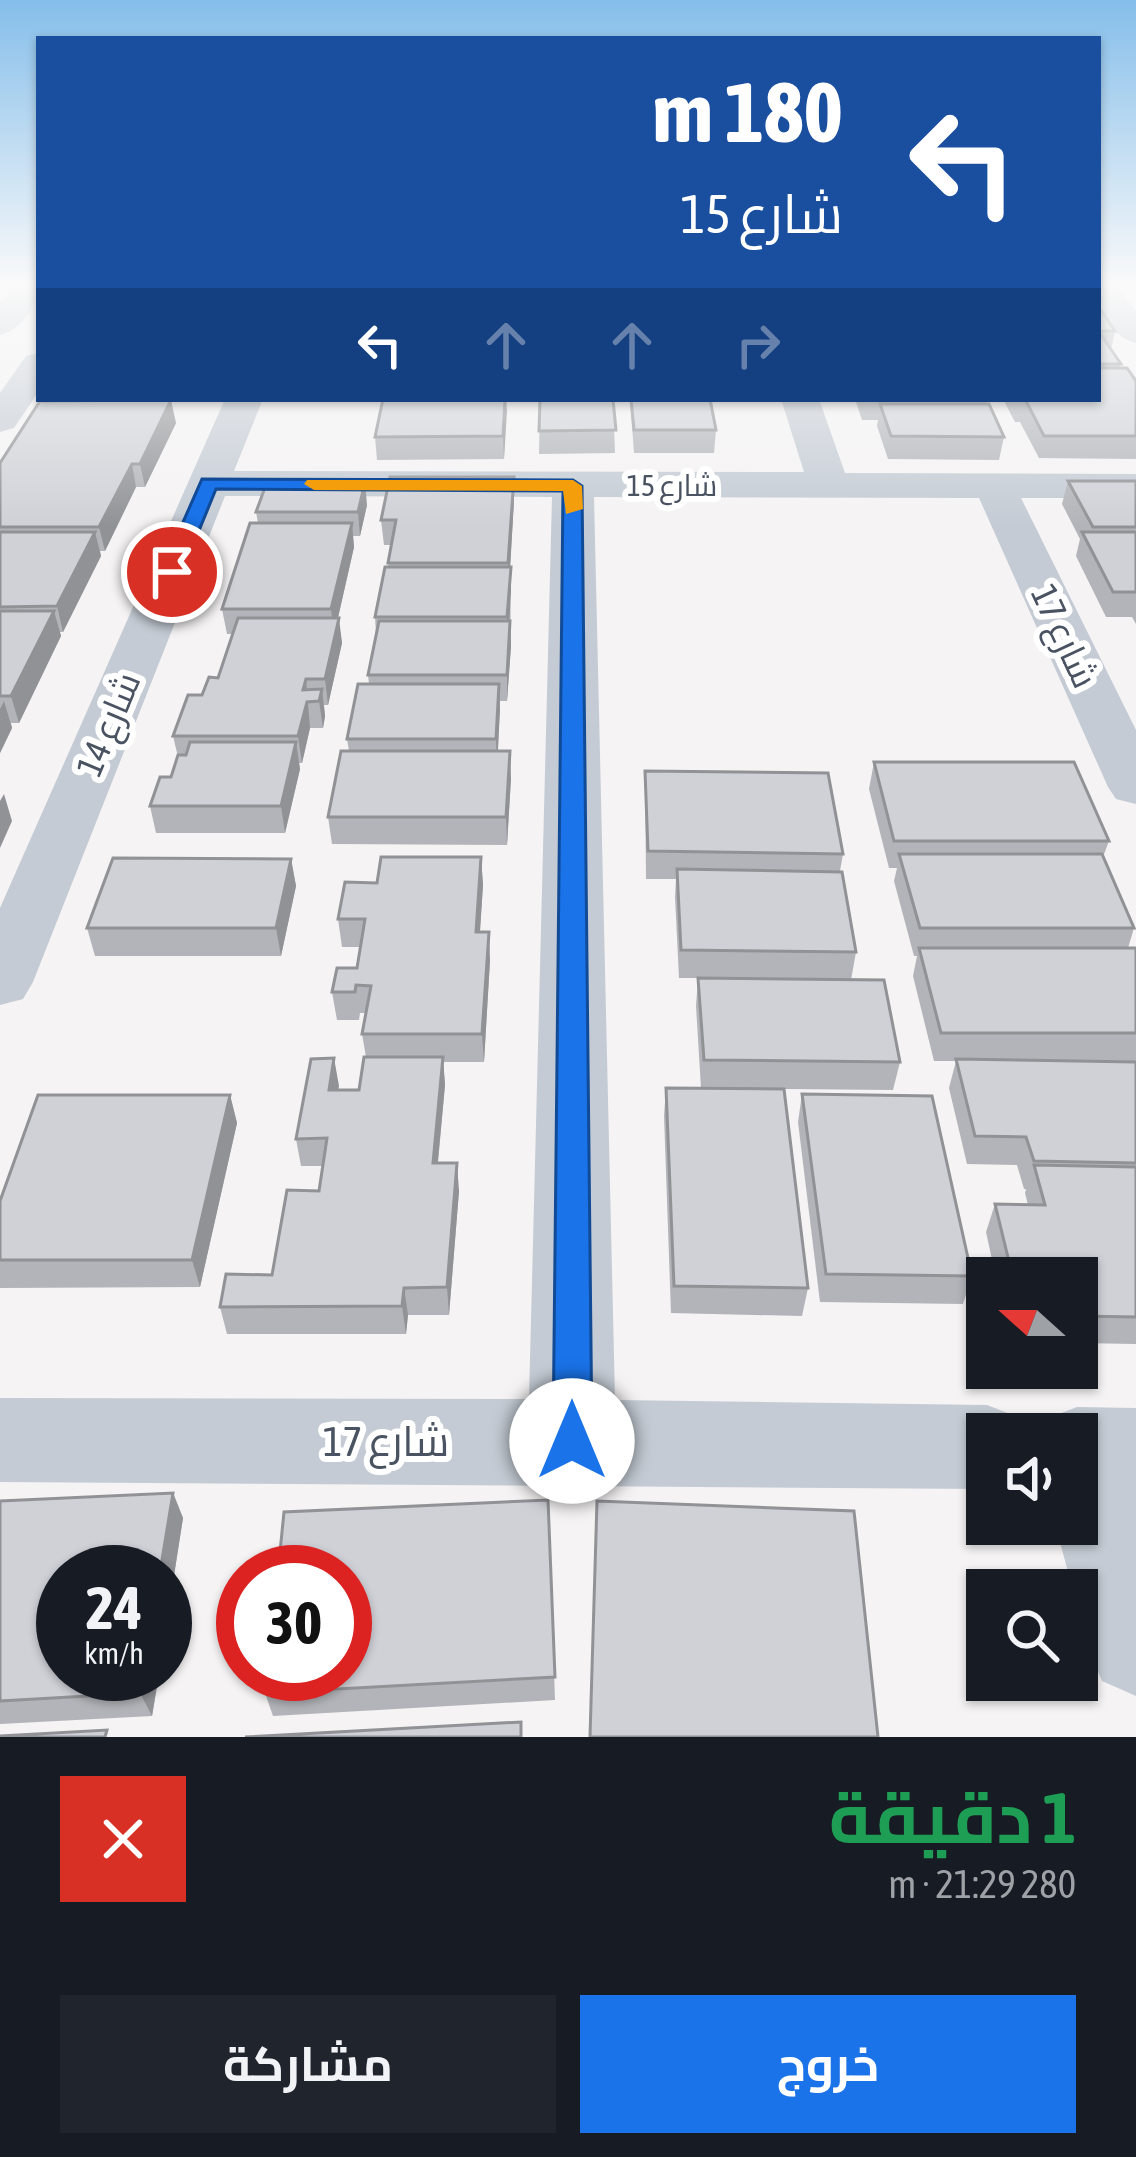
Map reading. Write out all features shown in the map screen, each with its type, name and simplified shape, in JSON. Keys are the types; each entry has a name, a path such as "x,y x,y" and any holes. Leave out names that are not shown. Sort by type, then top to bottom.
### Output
{"street":[{"path":"3,417 36,385"},
{"name":"شارع 14","path":"0,982 243,402"},
{"path":"801,402 828,484"},
{"name":"شارع 15","path":"209,483 1136,486"},
{"name":"شارع 17","path":"994,485 1136,788"},
{"path":"572,1441 573,486"},
{"name":"شارع 17","path":"0,1440 966,1447"},
{"path":"1098,1449 1136,1647"}],"building":[{"path":"1101,368 1127,368 1136,381 1136,436 1044,436 1027,402 1101,402"},
{"path":"39,402 170,402 140,464 132,464 99,527 0,527 0,463"},
{"path":"382,402 505,402 503,436 375,437"},
{"path":"540,402 613,402 616,430 539,431"},
{"path":"631,402 711,402 716,430 634,430"},
{"path":"880,404 989,404 1004,437 891,436"},
{"path":"390,477 514,477 508,563 388,563 396,520 381,520"},
{"path":"1068,481 1136,481 1136,527 1093,527"},
{"path":"267,482 365,482 358,512 256,512"},
{"path":"250,523 352,523 331,609 222,609"},
{"path":"0,532 95,532 57,606 0,607"},
{"path":"1082,532 1136,532 1136,592 1113,592"},
{"path":"385,567 511,567 507,617 375,617"},
{"path":"0,611 54,611 11,696 0,696"},
{"path":"238,618 339,618 325,679 306,679 303,690 322,689 319,701 307,702 298,736 173,736 188,695 202,695 209,677 218,678"},
{"path":"379,621 510,621 507,675 368,675"},
{"path":"358,684 499,684 496,739 347,739"},
{"path":"190,742 296,742 281,806 150,806 160,777 171,777 178,755 186,755"},
{"path":"341,751 510,751 506,817 328,817"},
{"path":"874,762 1074,762 1109,841 894,841"},
{"path":"645,771 828,773 843,854 648,851"},
{"path":"899,854 1102,854 1134,928 920,928"},
{"path":"381,857 481,857 476,932 489,932 482,1034 362,1034 371,986 332,992 337,968 357,968 365,919 338,919 345,882 377,883"},
{"path":"113,858 291,859 276,928 87,928"},
{"path":"677,869 842,872 856,952 681,950"},
{"path":"919,948 1136,948 1136,1033 941,1033"},
{"path":"698,978 884,980 900,1062 704,1060"},
{"path":"364,1057 443,1057 433,1163 457,1163 447,1287 404,1288 402,1306 220,1307 226,1274 272,1275 287,1190 319,1191 327,1138 296,1139 311,1059 334,1058 329,1090 359,1090"},
{"path":"956,1059 1136,1062 1136,1163 1034,1161 1026,1137 975,1136"},
{"path":"666,1088 784,1089 808,1288 674,1286"},
{"path":"802,1094 932,1096 968,1257 966,1276 826,1274"},
{"path":"38,1095 230,1095 192,1260 0,1260 0,1201"},
{"path":"1034,1165 1136,1167 1136,1317 1098,1316 1098,1257 1008,1257 995,1204 1045,1205"},
{"path":"173,1493 164,1545 36,1545 36,1699 0,1701 0,1501"},
{"path":"548,1500 555,1677 372,1687 372,1545 281,1545 284,1512"},
{"path":"597,1501 854,1511 878,1737 590,1737"},
{"path":"521,1722 521,1737 245,1737"},
{"path":"107,1730 105,1737 0,1737 0,1736"}],"slow traffic":[{"path":"314,484 573,486 573,509"}],"route":[{"path":"172,572 209,483 573,486 572,1441"}]}
